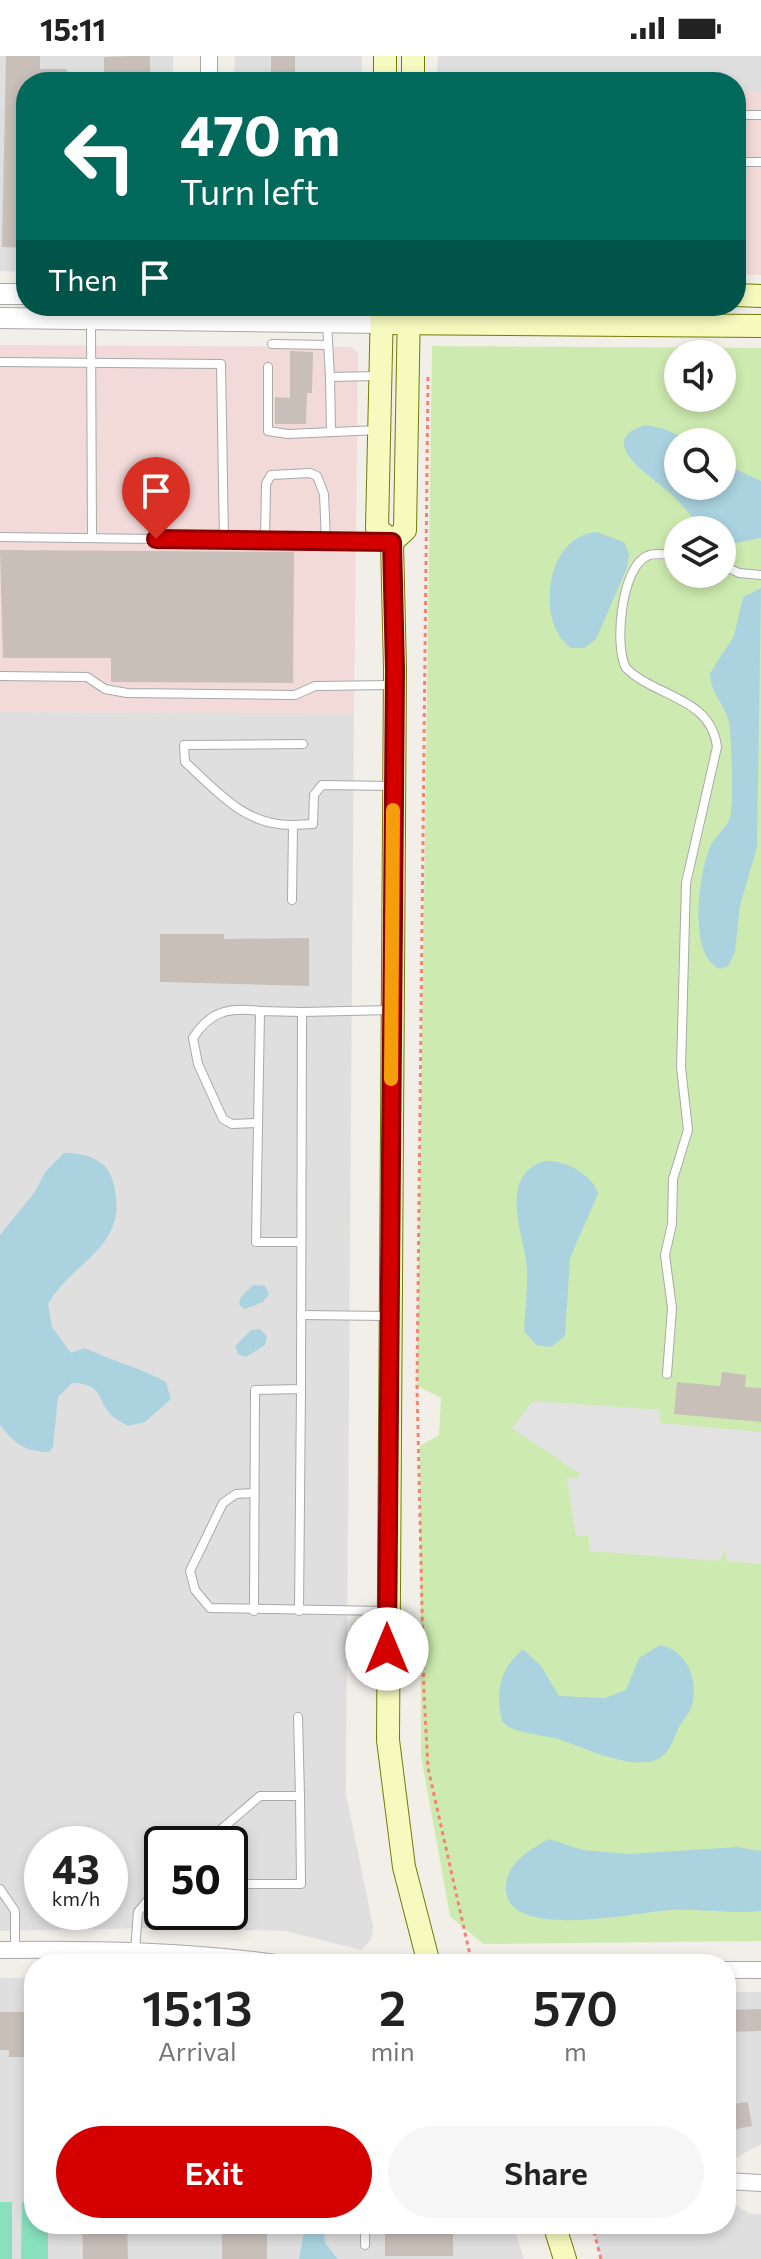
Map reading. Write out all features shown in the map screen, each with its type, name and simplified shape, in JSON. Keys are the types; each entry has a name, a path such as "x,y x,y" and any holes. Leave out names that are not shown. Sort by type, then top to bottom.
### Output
{"main road":[{"path":"382,316 377,528 392,542 395,685 388,1316 388,1740 404,1867 426,1954"},
{"path":"392,542 405,530 409,316"},
{"path":"441,316 761,326"},
{"path":"557,2234 565,2259"}],"street":[{"path":"0,318 91,320 168,316"},
{"path":"236,316 327,322 374,316"},
{"path":"8,1950 219,1954"},
{"path":"736,1970 761,1970"},
{"path":"736,2182 761,2183"}],"lane":[{"path":"91,320 92,538"},
{"path":"327,322 331,432"},
{"path":"272,344 328,345"},
{"path":"0,362 222,365 224,540"},
{"path":"268,367 268,431 288,434 381,430"},
{"path":"330,377 381,376"},
{"path":"265,541 266,484 271,475 278,472 310,473 322,483 326,541"},
{"path":"0,537 392,542"},
{"path":"664,555 653,554 642,559 625,590 618,614 622,656 626,668 698,710 711,727 717,747 686,883 681,1067 688,1130 673,1179 672,1224 665,1255 672,1308 667,1374"},
{"path":"736,572 761,575"},
{"path":"0,676 87,677 105,689 127,693 295,695 315,686 395,685"},
{"path":"303,744 184,745 185,762 242,813 279,825 313,824 314,795 322,785 394,786"},
{"path":"292,900 293,825"},
{"path":"258,1123 232,1124 223,1119 198,1064 193,1038 202,1024 217,1012 240,1008 302,1012 391,1010"},
{"path":"260,1011 256,1242 301,1242"},
{"path":"299,1611 302,1012"},
{"path":"301,1315 388,1316"},
{"path":"254,1611 255,1390 301,1389"},
{"path":"254,1493 236,1494 223,1503 190,1571 195,1590 210,1608 387,1611"},
{"path":"248,1884 301,1884 298,1717"},
{"path":"225,1826 260,1796 300,1796"},
{"path":"0,1889 15,1911 8,1950"},
{"path":"135,1951 138,1912 144,1905"},
{"path":"365,2234 365,2245"}],"path":[{"path":"428,374 417,1386 424,1694 428,1768 470,1954"},
{"path":"595,2234 601,2259"}],"shaded area":[{"path":"0,56 173,56 173,72 16,72 16,272 0,271"},
{"path":"235,56 362,56 362,72 234,72"},
{"path":"438,56 761,56 761,92 746,92 746,72 437,72"},
{"path":"746,92 761,92 761,275 746,274"},
{"path":"0,345 351,347 358,353 354,713 0,712"},
{"path":"0,712 354,713 346,1794 373,1926 371,1940 361,1950 285,1931 243,1930 248,1930 248,1826 144,1826 144,1928 128,1929 128,1826 24,1826 24,1930 53,1930 0,1931"},
{"path":"533,1401 660,1410 660,1423 761,1432 761,1564 727,1561 725,1547 720,1561 589,1551 589,1536 576,1536 567,1478 578,1478 580,1474 512,1428"},
{"path":"0,1978 24,1978 24,2234 516,2234 524,2259 0,2259"},
{"path":"736,1992 761,1992 761,2144 736,2158"},
{"path":"736,2206 751,2214 761,2214 761,2259 601,2259 595,2234 736,2234"}],"green space":[{"path":"432,346 664,347 664,412 736,412 736,348 761,348 761,1941 483,1944 450,1916 421,1756 420,1446 439,1435 441,1398 417,1386"},
{"path":"0,2202 12,2202 12,2259 0,2259"},
{"path":"24,2202 24,2234 48,2234 48,2259 21,2259"}],"water":[{"path":"646,425 664,429 664,489 625,450 624,440 631,432"},
{"path":"736,469 761,481 761,538 736,543 736,516 691,516 677,500 736,500"},
{"path":"597,532 624,542 629,554 627,568 596,639 585,648 571,648 560,637 553,621 551,583 556,564 565,549 579,537"},
{"path":"761,588 757,847 740,906 735,952 728,966 720,969 710,961 703,948 698,913 706,859 712,843 728,821 732,799 729,726 710,673 734,636 743,597"},
{"path":"64,1153 87,1156 101,1163 113,1182 116,1204 114,1222 107,1237 48,1304 52,1327 71,1353 85,1348 156,1377 166,1382 171,1399 145,1422 128,1426 111,1415 94,1389 72,1383 58,1397 53,1447 49,1452 41,1452 21,1445 0,1425 0,1235 34,1193 46,1171"},
{"path":"544,1161 577,1170 591,1181 598,1194 570,1258 565,1336 551,1347 536,1345 524,1331 527,1268 517,1208 521,1180 530,1169"},
{"path":"253,1285 265,1286 269,1294 263,1302 245,1309 239,1305 240,1298"},
{"path":"260,1329 267,1336 265,1345 246,1357 238,1354 235,1346 251,1330"},
{"path":"660,1645 678,1653 689,1669 694,1688 690,1711 669,1748 658,1759 630,1762 558,1739 520,1731 502,1721 499,1700 501,1681 509,1664 523,1649 541,1666 559,1696 605,1698 626,1690 639,1658"},
{"path":"549,1839 583,1850 629,1854 737,1847 761,1851 761,1911 670,1910 574,1920 525,1914 511,1903 506,1886 508,1877 521,1857"},
{"path":"304,2234 324,2234 325,2243 338,2259 299,2259"}],"building":[{"path":"6,56 40,56 40,69 67,69 67,72 16,72 16,248 2,247"},
{"path":"150,56 150,72 104,72 104,57"},
{"path":"271,56 295,56 295,72 271,72"},
{"path":"290,351 313,352 312,393 307,393 306,424 275,424 275,397 290,398"},
{"path":"0,550 294,552 293,683 111,682 111,658 3,658"},
{"path":"160,934 224,934 224,939 309,938 309,986 160,982"},
{"path":"722,1372 746,1375 745,1387 761,1388 761,1422 674,1414 677,1382 720,1386"},
{"path":"761,2009 761,2031 736,2032 736,2010"},
{"path":"0,2012 24,2012 24,2057 9,2057 9,2050 0,2050"},
{"path":"748,2102 752,2126 736,2129 736,2104"},
{"path":"82,2234 127,2234 128,2259 83,2259"},
{"path":"222,2234 267,2234 267,2259 222,2259"},
{"path":"385,2234 453,2234 453,2256 385,2256"}],"slow traffic":[{"path":"391,1079 393,810"}],"route":[{"path":"156,539 392,542 395,670 387,1649"}]}
